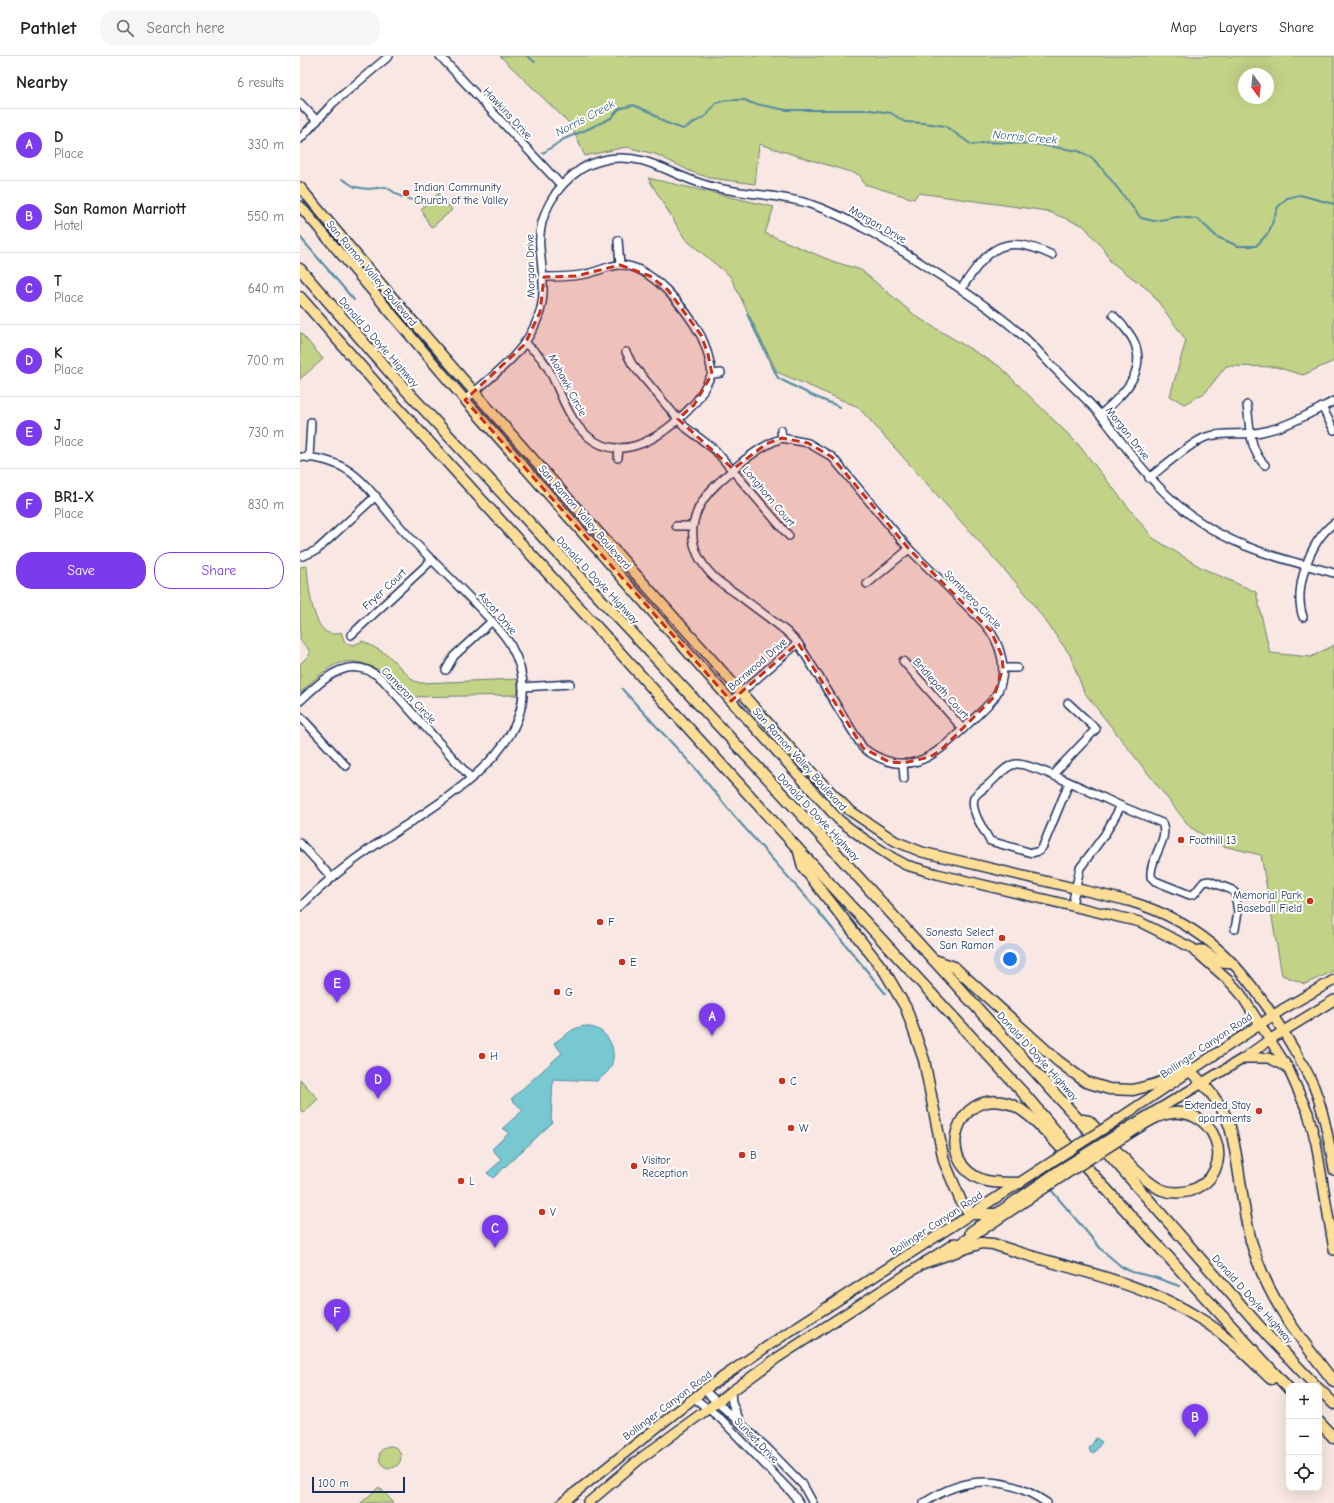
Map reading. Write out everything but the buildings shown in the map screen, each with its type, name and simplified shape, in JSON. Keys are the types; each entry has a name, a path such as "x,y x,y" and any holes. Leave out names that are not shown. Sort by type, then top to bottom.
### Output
{"highway":[{"name":"Donald D Doyle Highway","path":"300,269 392,375 800,813 1079,1120 1268,1336 1313,1383"},
{"path":"300,296 380,388 799,850 1026,1096 1086,1167 1286,1386"},
{"path":"799,850 803,867 884,972 906,1008 924,1060 944,1161 963,1206 972,1214 995,1214"},
{"path":"932,959 954,966 1058,1061 1086,1082 1109,1089 1133,1090 1156,1084 1190,1070 1224,1112 1230,1127 1251,1240 1267,1284 1282,1312 1334,1382"},
{"path":"1020,1183 992,1182 981,1179 971,1173 959,1159 956,1150 956,1131 967,1112 976,1106 986,1102 997,1101 1008,1103 1036,1123 1076,1163 1086,1167"},
{"path":"948,1248 960,1244 1063,1172 1121,1135 1157,1117 1183,1113 1195,1115 1203,1120 1215,1137 1218,1147 1216,1166 1204,1183 1194,1189 1174,1193 1163,1190 1145,1179 1090,1121 1079,1120"},
{"path":"926,1262 981,1243 993,1244 1152,1294 1185,1309 1214,1328 1240,1349 1271,1379 1286,1387"},
{"path":"1322,1392 1334,1404"},
{"path":"1322,1425 1334,1438"}],"main road":[{"name":"San Ramon Valley Boulevard","path":"300,187 354,254 474,391 816,777 849,810 895,841 922,852 1076,888 1153,908 1207,938 1244,974 1273,1015 1308,1072 1325,1121 1334,1170"},
{"name":"San Ramon Valley Boulevard","path":"300,206 464,400 731,701 839,820 864,839 893,858 906,864 937,874 1140,922 1192,948 1240,993 1288,1068 1308,1113 1316,1143 1334,1250"},
{"path":"1196,953 1199,950 1203,950 1222,963 1234,964"},
{"name":"Bollinger Canyon Road","path":"562,1503 704,1390 784,1335 1111,1124 1273,1015 1334,980"},
{"path":"1121,1135 1334,1000"},
{"path":"1244,1058 1269,1058 1288,1068"},
{"path":"588,1503 610,1482 716,1401 777,1358 948,1248 995,1214 1063,1172"}],"street":[{"path":"300,139 333,103 390,56"},
{"name":"Hawkins Drive","path":"440,56 561,185"},
{"path":"300,103 317,121"},
{"name":"Morgan Drive","path":"464,400 514,357 525,344 540,312 544,277 539,245 541,225 549,203 561,185 582,168 603,160 627,158 647,160 690,180 714,188 770,195 804,202 836,213 879,235 961,289 1018,331 1100,415 1149,478 1168,498 1209,528 1243,546 1334,573"},
{"path":"618,240 620,265"},
{"path":"961,289 988,254 1004,245 1019,244 1036,248 1052,255"},
{"path":"544,277 576,276 620,265 636,269 650,276 668,290 701,336 708,354 712,374 721,373"},
{"path":"1100,415 1121,397 1132,380 1138,363 1136,347 1126,330 1113,315"},
{"name":"Mohawk Circle","path":"525,344 539,355 548,366 578,426 597,442 619,448 634,447 649,442 678,419 694,404 712,374"},
{"name":"Longhorn Court","path":"626,352 632,364 685,427 715,450 733,469 789,536"},
{"path":"1149,478 1204,438 1217,434 1251,434 1276,428 1334,401"},
{"path":"1247,405 1255,453 1265,466"},
{"path":"1322,407 1334,430"},
{"path":"309,458 311,422"},
{"path":"781,430 782,438"},
{"name":"Sombrero Circle","path":"782,438 808,443 832,457 909,549 991,631 1002,656 1003,668 1000,685 994,697 963,729 941,750 930,757 917,762 889,762 872,755 862,748 798,643 787,632 714,577 703,566 698,556 693,540 692,526 695,515 703,500 710,491 751,454 766,444 782,438"},
{"path":"618,458 619,448"},
{"name":"Ascot Drive","path":"300,458 309,458 333,463 360,479 394,519 432,560 454,579 506,638 517,658 523,688 521,710 509,738 496,754 471,778 440,802 364,853 332,878 300,907"},
{"path":"303,556 317,550 376,496"},
{"path":"1303,617 1300,607 1302,589 1310,556 1318,540 1334,524"},
{"path":"676,526 692,526"},
{"path":"867,584 909,549"},
{"name":"Fryer Court","path":"351,635 432,560"},
{"path":"446,670 454,656 492,621"},
{"name":"Barnwood Drive","path":"731,701 798,643"},
{"name":"Bridlepath Court","path":"903,661 963,729"},
{"name":"Cameron Circle","path":"300,701 326,677 342,669 358,668 372,672 382,679 471,778"},
{"path":"1003,668 1017,668"},
{"path":"523,688 570,684"},
{"path":"1054,776 1058,769 1096,729 1068,703"},
{"path":"300,716 346,766"},
{"path":"903,763 904,779"},
{"path":"1069,783 1043,846 1039,851 1032,852 990,841 973,804 975,797 1014,764 1023,764 1054,776 1121,806 1162,822 1164,834 1153,861 1151,877 1155,881 1190,895 1194,894 1204,882 1208,881 1232,890 1235,893 1238,912 1235,928"},
{"path":"1072,905 1080,868 1105,834 1121,806"},
{"path":"300,843 332,878"},
{"name":"Sunset Drive","path":"704,1390 803,1485 813,1503"},
{"name":"Sunset Drive","path":"731,1391 732,1403 743,1426"},
{"name":"Sunset Drive","path":"694,1398 706,1409 720,1418 793,1494 799,1503"},
{"path":"924,1503 945,1490 963,1484 978,1482 1000,1483 1020,1488 1047,1503"}],"highlighted area":[{"path":"620,265 650,276 668,290 701,335 708,354 712,374 694,405 678,419 733,469 766,444 782,438 808,443 832,457 909,549 991,631 1002,656 1003,668 994,697 941,750 930,757 903,763 889,762 863,748 798,643 731,701 465,400 525,344 540,312 544,277 576,276"}],"green space":[{"path":"500,56 1334,56 1334,361 1303,375 1276,367 1226,366 1205,393 1184,404 1170,396 1186,340 1151,292 1110,261 1105,251 1084,226 1047,211 918,193 914,199 864,184 860,175 759,144 755,184 710,178 692,172 655,154 626,147 585,156 570,124"},
{"path":"648,178 774,207 765,233 832,261 861,270 917,317 999,366 1077,443 1153,538 1202,568 1256,592 1270,653 1311,657 1334,645 1334,971 1305,984 1282,975 1261,855 1219,845 1190,827 1084,692 1070,655 1026,594 858,407 777,372 730,276 685,239"},
{"path":"439,193 452,210 431,228 421,209"},
{"path":"300,332 323,359 300,379"},
{"path":"307,566 311,597 318,621 324,630 331,634 341,632 345,643 354,645 363,641 388,655 414,681 421,683 518,679 518,695 407,697 383,674 363,663 353,662 342,663 331,667 300,693 300,664 309,655 309,650 300,640 300,567"},
{"path":"300,1079 318,1099 303,1113 300,1109"},
{"path":"390,1446 398,1449 401,1457 398,1465 390,1468 382,1465 379,1457 382,1449"},
{"path":"379,1487 394,1503 361,1503"}],"water":[{"path":"584,1026 597,1029 610,1041 613,1053 612,1065 609,1070 597,1081 553,1079 551,1119 553,1122 493,1178 487,1173 502,1160 492,1149 509,1133 503,1128 523,1110 511,1099 562,1053 554,1043 574,1029"},
{"path":"1096,1438 1102,1442 1094,1453 1091,1453 1089,1449"}],"waterway":[{"path":"527,56 535,62"},
{"name":"Norris Creek","path":"543,153 564,139 611,118 619,109 633,105 652,113 664,122 683,129 707,115 716,103 726,100 745,100 751,103 786,110 870,110 891,113 905,122 945,126 972,145 987,142 1035,144 1079,151 1092,158 1100,166 1141,218 1154,221 1177,217 1198,219 1217,237 1238,246 1256,246 1269,232 1278,207 1287,198 1300,195 1334,204"},
{"name":"Norris Creek","path":"342,179 355,187 368,189 386,187 400,196 424,204"},
{"path":"300,237 354,300"},
{"path":"747,314 778,378 811,395 840,407"},
{"path":"622,689 694,767 735,817 813,905 885,993"},
{"path":"1052,1191 1102,1250 1122,1267 1132,1272 1154,1277 1179,1286"}],"place":[{"name":"Indian Community Church of the Valley","path":"406,193"},
{"name":"Foothill 13","path":"1181,840"},
{"name":"Memorial Park Baseball Field","path":"1310,901"},
{"name":"F","path":"600,922"},
{"name":"Sonesta Select San Ramon","path":"1002,938"},
{"name":"E","path":"622,962"},
{"name":"G","path":"557,992"},
{"name":"J","path":"337,1003"},
{"name":"D","path":"712,1036"},
{"name":"H","path":"482,1056"},
{"name":"C","path":"782,1081"},
{"name":"K","path":"378,1099"},
{"name":"Extended Stay apartments","path":"1259,1111"},
{"name":"W","path":"791,1128"},
{"name":"B","path":"742,1155"},
{"name":"Visitor Reception","path":"634,1166"},
{"name":"L","path":"461,1181"},
{"name":"V","path":"542,1212"},
{"name":"T","path":"495,1248"},
{"name":"BR1-X","path":"337,1332"},
{"name":"San Ramon Marriott","path":"1195,1437"}]}
